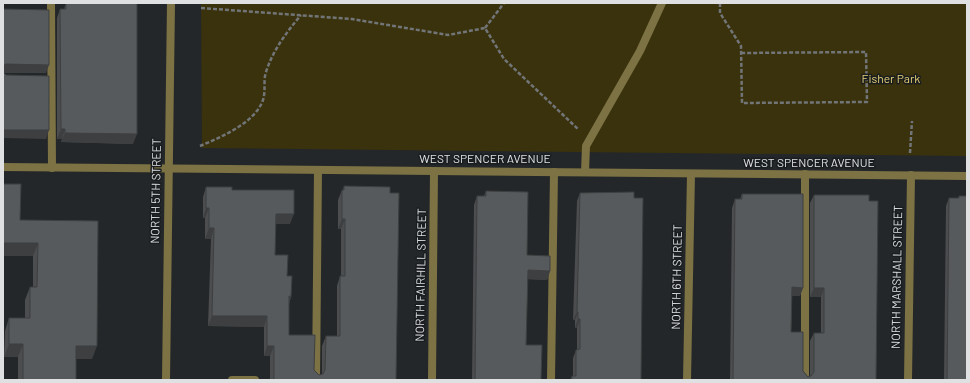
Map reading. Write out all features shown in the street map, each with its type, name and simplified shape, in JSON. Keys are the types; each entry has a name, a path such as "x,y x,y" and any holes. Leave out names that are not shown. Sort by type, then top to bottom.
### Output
{"street":[{"path":"51,3 48,79 52,168"},
{"name":"NORTH 5TH STREET","path":"166,380 171,3"},
{"path":"585,172 586,146 640,50 662,3"},
{"name":"WEST SPENCER AVENUE","path":"3,167 967,176"},
{"path":"316,380 318,170"},
{"name":"NORTH FAIRHILL STREET","path":"432,380 434,171"},
{"path":"551,380 554,172"},
{"name":"NORTH 6TH STREET","path":"687,380 691,174"},
{"path":"805,174 805,380"},
{"name":"NORTH MARSHALL STREET","path":"908,380 911,175"},
{"path":"232,380 255,380"}],"path":[{"path":"201,8 352,19 448,35 485,28 504,3"},
{"path":"720,3 720,13 741,46 742,103 867,102 866,52 742,53"},
{"path":"200,146 223,136 250,119 263,100 266,73 280,40 301,15"},
{"path":"485,28 504,59 590,140"},
{"path":"910,153 912,120"}],"green space":[{"name":"Fisher Park","path":"201,3 967,3 967,156 202,148"}],"building":[{"path":"66,3 137,3 137,134 65,133 65,129 61,129 60,9 66,9"},
{"path":"3,9 49,10 49,65 6,64 3,66"},
{"path":"3,72 6,75 49,76 49,130 3,130"},
{"path":"3,184 21,184 20,220 98,221 97,346 76,346 76,380 23,380 23,344 9,344 9,318 30,318 30,287 37,287 38,243 3,243"},
{"path":"344,186 390,187 390,193 399,193 396,380 274,380 274,346 267,346 267,316 212,316 214,228 209,228 209,208 206,208 206,187 232,187 232,190 294,190 294,214 276,214 275,255 288,255 287,276 292,276 291,297 289,296 289,335 315,335 314,370 319,375 323,374 325,370 326,336 340,336 340,276 345,276 345,219 342,219 342,190 344,190"},
{"path":"486,191 528,192 527,255 550,256 550,271 528,270 526,345 542,345 541,380 475,380 477,196 486,196"},
{"path":"634,192 634,198 643,198 641,380 572,380 572,376 576,376 576,350 580,349 580,319 578,319 577,312 580,193"},
{"path":"742,194 803,194 803,288 792,287 791,332 803,332 803,371 808,377 814,372 814,333 824,333 824,288 814,288 814,195 869,195 869,201 878,201 876,380 733,380 735,199 742,199"},
{"path":"959,196 967,196 967,380 947,380 949,198 959,198"}]}
